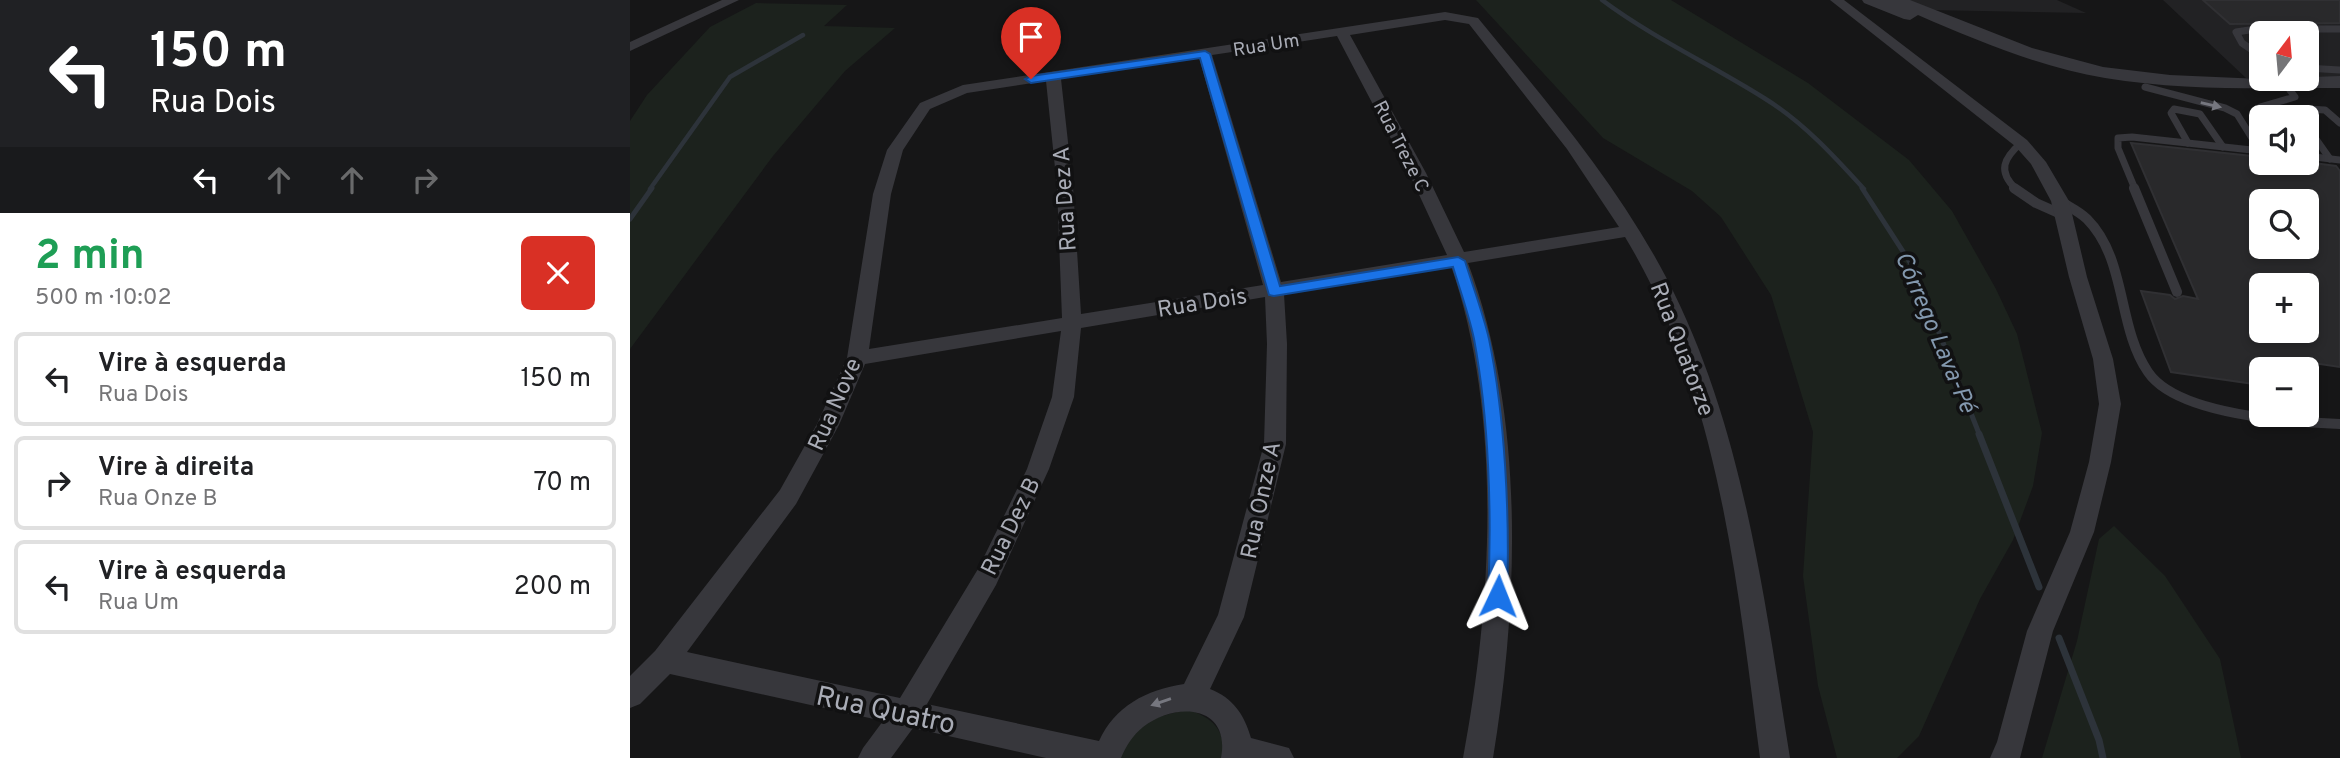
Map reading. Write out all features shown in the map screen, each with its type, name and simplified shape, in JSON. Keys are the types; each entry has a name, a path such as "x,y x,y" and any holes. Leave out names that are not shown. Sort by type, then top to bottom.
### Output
{"street":[{"path":"630,47 733,0"},
{"path":"1870,0 2029,61 2109,82 2208,90 2245,82"},
{"path":"1896,0 2002,43 2072,65 2142,78 2249,82"},
{"path":"1843,2 2021,144 2038,162 2062,208 2103,359 2110,404 2100,462 2082,533 2040,631 2011,746 2005,758"},
{"name":"Rua Um","path":"963,89 1445,16"},
{"name":"Rua Quatorze","path":"1445,16 1473,21 1585,162 1658,279 1688,348 1714,431 1746,563 1775,758"},
{"name":"Rua Treze C","path":"1342,33 1387,116 1458,261 1481,337 1491,402 1499,552 1496,640 1478,758"},
{"name":"Rua Onze A","path":"1192,697 1231,617 1275,444 1277,344 1274,291 1205,54"},
{"name":"Rua Dez A","path":"1054,76 1065,187 1072,323"},
{"path":"2319,82 2340,82"},
{"name":"Rua Nove","path":"630,695 665,660 788,498 828,425 857,358 882,194 895,150 925,106 963,89"},
{"name":"Rua Dois","path":"857,358 1630,232"},
{"name":"Rua Dez B","path":"873,758 906,714 987,578 1038,469 1063,397 1072,323"},
{"name":"Rua Quatro","path":"665,660 1106,757"},
{"path":"1106,757 1116,736 1131,719 1150,705 1171,698 1192,697 1211,702 1226,713 1235,730 1237,754 1279,758"}],"lane":[{"path":"2319,29 2340,29"},
{"path":"2249,30 2236,32 2242,43 2249,47"},
{"path":"2319,69 2340,70"},
{"path":"2145,87 2225,108 2237,114 2249,133"},
{"path":"2267,105 2295,97 2291,91"},
{"path":"2319,108 2332,112 2340,123"},
{"path":"2188,143 2171,113 2174,109 2193,111 2205,117 2223,147"},
{"path":"2177,292 2116,142 2118,138 2132,137 2249,150"},
{"path":"2319,140 2335,159"},
{"path":"2021,144 2006,159 2003,166 2007,177 2027,197 2086,218 2094,228 2116,280 2143,360 2149,374 2159,384 2178,396 2204,405 2286,420 2340,424"}],"shaded area":[{"path":"1476,0 1671,0 1808,83 1909,160 1952,211 1996,289 2017,334 2042,433 2033,486 2013,540 1980,599 1919,736 1897,758 1837,758 1818,686 1803,576 1813,432 1771,295 1721,217 1692,191 1603,138"},
{"path":"1907,0 2057,0 2086,13 1929,10"},
{"path":"2163,0 2340,0 2340,79 2319,79 2319,21 2249,21 2249,78"},
{"path":"756,3 847,5 824,26 895,28 845,71 773,156 630,349 630,121 647,95 710,27"},
{"path":"2114,526 2165,576 2220,659 2241,758 2042,758 2077,641 2099,539"},
{"path":"1188,710 1204,716 1216,726 1222,740 1222,758 1120,758 1132,736 1146,723 1164,715"}],"building":[{"path":"2203,0 2340,0 2340,23 2249,21 2249,24 2230,24"},
{"path":"2131,143 2249,156 2249,175 2319,175 2319,164 2336,166 2340,171 2340,367 2319,364 2319,357 2249,357 2249,383 2171,372 2141,291 2170,295 2175,299 2183,296 2198,299"}],"waterway":[{"name":"Córrego Lava-Pé","path":"1602,0 1641,27 1778,107 1817,140 1864,189"},
{"path":"650,189 730,77 803,35"},
{"path":"630,219 652,188"},
{"name":"Córrego Lava-Pé","path":"1862,188 1913,267 1980,436"},
{"name":"Córrego Lava-Pé","path":"1979,434 2039,587"},
{"name":"Córrego Lava-Pé","path":"2059,638 2099,740 2103,758"}],"route":[{"path":"1031,79 1205,54 1274,291 1458,261 1481,337 1491,402 1496,463 1498,596"}]}
